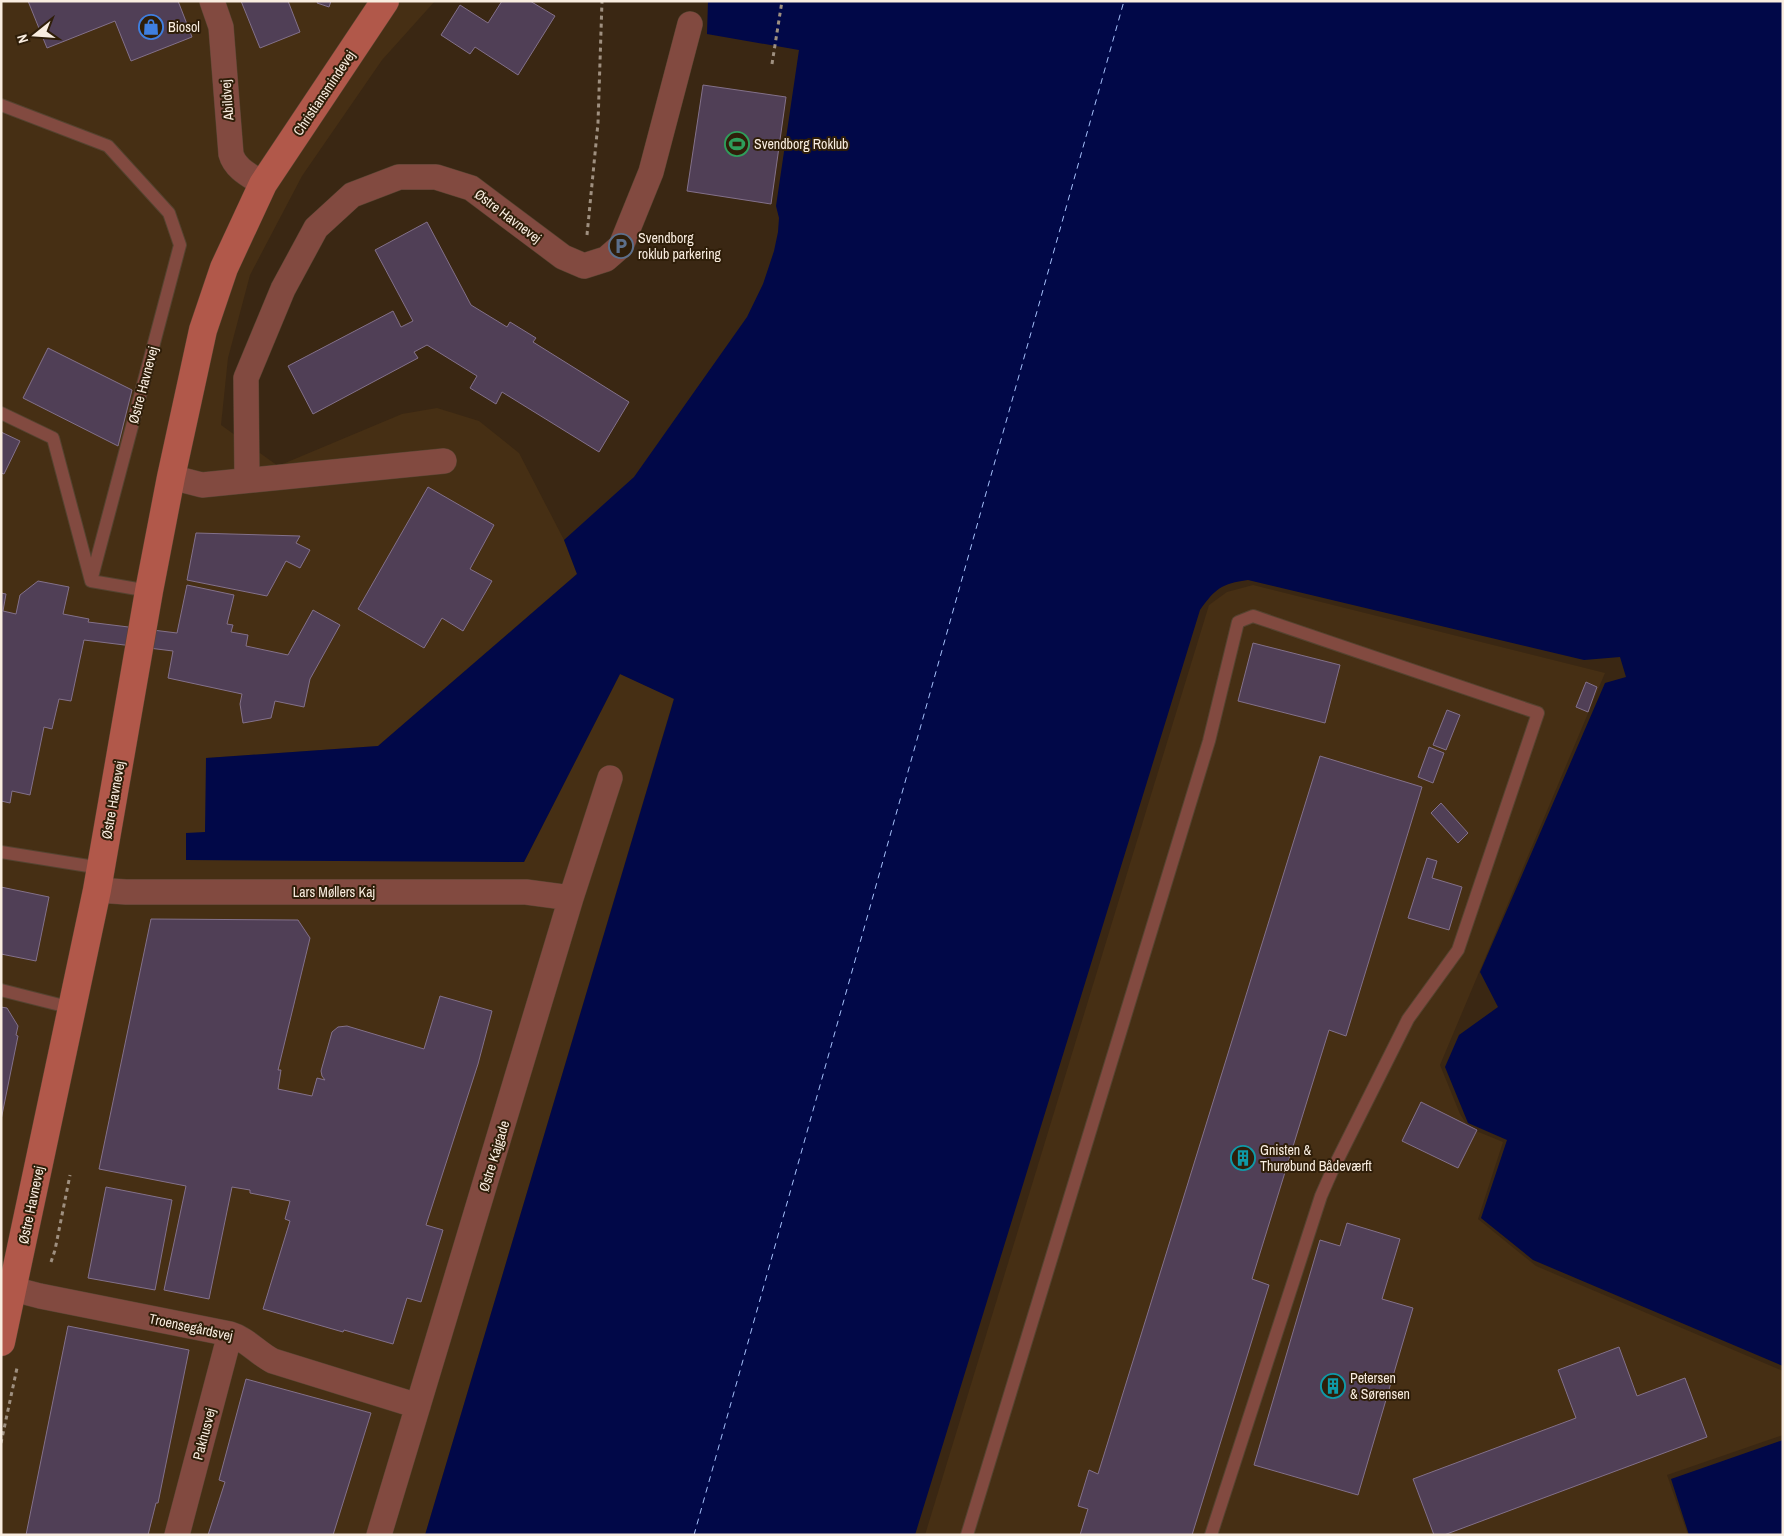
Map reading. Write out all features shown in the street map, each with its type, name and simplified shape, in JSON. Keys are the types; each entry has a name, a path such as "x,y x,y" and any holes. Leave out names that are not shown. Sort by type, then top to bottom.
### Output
{"street":[{"name":"Abildvej","path":"212,1 221,27 230,154 233,162 238,167 263,184"},
{"name":"Christiansmindevej","path":"263,184 385,1"},
{"path":"584,266 606,259 621,246 651,172 690,24"},
{"name":"Østre Havnevej","path":"247,480 246,378 283,289 316,228 352,195 399,178 436,176 471,188 563,257 584,266"},
{"name":"Østre Havnevej","path":"1,1342 99,879 149,591 171,477 203,330 224,268 263,184"},
{"path":"171,477 202,485 444,461"},
{"name":"Østre Kajgade","path":"379,1535 571,898 610,778"},
{"name":"Lars Møllers Kaj","path":"99,879 126,892 526,892 571,898"},
{"name":"Troensegårdsvej","path":"13,1289 230,1334 244,1340 266,1358 273,1361 418,1406"},
{"name":"Pakhusvej","path":"177,1535 230,1334"}],"lane":[{"name":"Østre Havnevej","path":"1,105 108,146 168,213 180,245 91,581"},
{"path":"1,413 53,438 91,581 149,591"},
{"path":"967,1535 1209,741 1238,622 1253,616 1538,713 1458,950 1408,1019 1321,1196 1211,1535"},
{"path":"1,852 99,879"},
{"path":"1,990 72,1008"}],"path":[{"path":"584,266 598,123 602,1"},
{"path":"772,64 782,1"}],"shaded area":[{"path":"1,1 435,1 382,60 302,176 250,275 228,358 221,425 278,466 402,414 437,408 479,421 519,453 564,540 577,574 378,746 206,758 524,862 620,674 674,698 425,1535 1,1535"},
{"path":"708,1 1783,1 1783,1366 1533,1260 1481,1218 1507,1140 1468,1123 1445,1067 1459,1035 1498,1007 1480,972 1605,683 1626,677 1620,657 1584,660 1248,580 1231,583 1220,588 1200,610 915,1535 425,1535 674,699 620,674 524,862 186,860 186,833 205,832 206,758 378,746 577,574 564,540 634,477 747,317 763,284 778,232 779,218 776,206 799,50 707,34"},
{"path":"1253,585 1605,673 1440,1065 1460,1114 1469,1128 1503,1142 1478,1219 1536,1266 1783,1371 1783,1435 1667,1475 1688,1535 925,1535 1209,605 1227,592"},
{"path":"1783,1440 1783,1535 1689,1535 1671,1479"}],"building":[{"path":"28,1 178,1 192,37 131,61 115,21 47,48"},
{"path":"241,1 288,1 300,32 260,48"},
{"path":"318,1 331,1 329,7 317,3"},
{"path":"502,1 530,1 555,16 518,75 475,47 470,54 441,35 460,5 488,23"},
{"name":"Svendborg Roklub","path":"703,85 786,97 771,204 687,191"},
{"path":"427,222 471,305 507,327 510,322 536,338 533,342 629,402 599,452 502,392 496,404 470,388 477,376 427,345 414,352 418,358 313,414 288,366 393,311 401,327 413,321 375,250"},
{"path":"48,348 132,390 118,446 23,398"},
{"path":"1,432 20,441 4,474 1,473"},
{"path":"428,487 494,525 470,569 492,581 463,631 442,618 424,648 358,609"},
{"path":"196,533 300,536 296,543 310,550 300,568 286,561 267,596 187,580"},
{"path":"38,581 69,587 63,614 89,619 88,622 177,633 187,585 234,595 227,624 233,625 231,632 248,635 246,646 288,655 313,610 340,625 310,679 304,707 275,701 271,718 243,723 240,704 242,694 168,678 173,651 84,640 71,701 59,699 52,729 44,727 30,795 12,791 10,803 1,801 1,593 6,594 3,611 16,614 20,595"},
{"path":"1253,643 1340,665 1325,723 1238,701"},
{"path":"1586,682 1597,687 1588,712 1576,707"},
{"path":"1447,710 1460,715 1446,750 1433,745"},
{"path":"1429,747 1444,753 1433,783 1418,777"},
{"name":"Gnisten & Thurøbund Bådeværft","path":"1320,756 1422,787 1346,1036 1329,1030 1252,1279 1269,1285 1192,1535 1080,1535 1088,1509 1078,1506 1089,1470 1098,1474"},
{"path":"1441,803 1468,833 1458,843 1431,813"},
{"path":"1427,858 1437,861 1432,878 1462,887 1449,930 1408,918"},
{"path":"1,887 49,897 36,961 1,954"},
{"path":"151,919 298,920 310,938 278,1070 281,1070 278,1089 312,1096 317,1078 325,1080 321,1071 332,1032 338,1027 347,1026 424,1049 440,996 492,1011 478,1064 426,1225 443,1230 421,1302 407,1298 393,1344 263,1309 290,1221 285,1219 290,1201 250,1193 250,1190 232,1187 209,1299 164,1290 186,1186 99,1169"},
{"path":"1,1007 7,1008 18,1026 16,1035 18,1036 1,1120"},
{"path":"1421,1102 1477,1130 1458,1168 1402,1141"},
{"path":"106,1187 172,1200 155,1290 88,1278"},
{"name":"Petersen & Sørensen","path":"1347,1223 1400,1239 1382,1299 1413,1308 1358,1495 1254,1465 1320,1240 1340,1246"},
{"path":"68,1326 189,1350 158,1503 156,1503 148,1535 26,1535"},
{"path":"1619,1347 1637,1396 1685,1378 1707,1437 1444,1535 1434,1535 1413,1479 1576,1418 1558,1370"},
{"path":"246,1379 371,1413 333,1535 208,1535 225,1482 219,1480"}],"ferry route":[{"path":"694,1535 1124,1"}],"place":[{"name":"Biosol","path":"151,27"},
{"name":"Svendborg Roklub","path":"737,144"},
{"name":"Svendborg roklub parkering","path":"621,246"},
{"name":"Gnisten & Thurøbund Bådeværft","path":"1243,1158"},
{"name":"Petersen & Sørensen","path":"1333,1386"}]}
